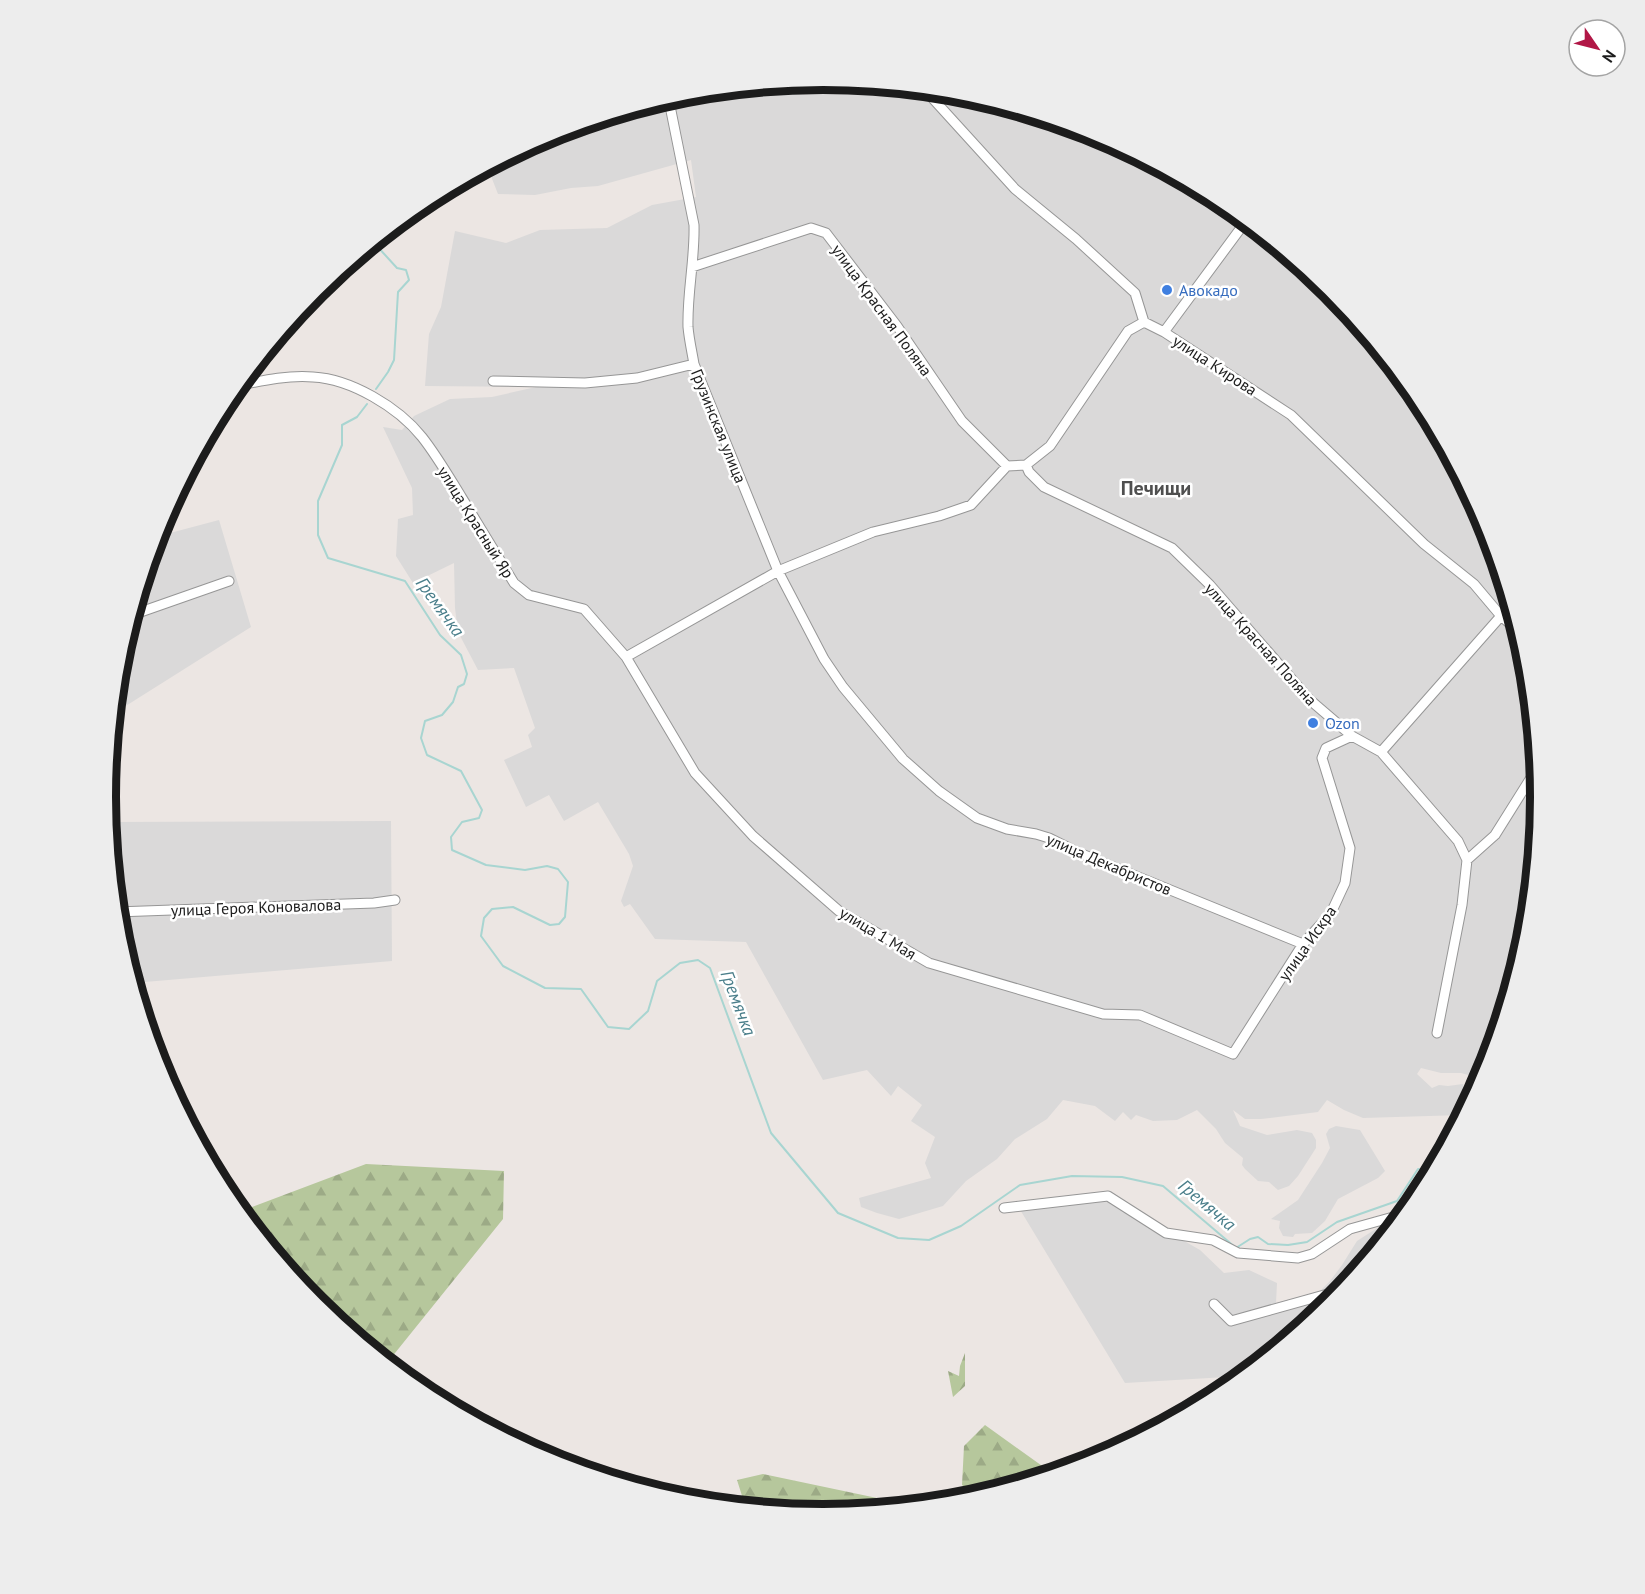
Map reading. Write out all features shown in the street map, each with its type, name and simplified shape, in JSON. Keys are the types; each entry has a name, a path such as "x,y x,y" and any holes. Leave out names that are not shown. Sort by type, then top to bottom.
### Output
{"street":[{"path":"626,657 778,571 873,532 939,516 971,505 1007,466 1026,465 1050,446 1128,331 1144,322 1135,292 1015,189 933,99"},
{"name":"Грузинская улица","path":"670,107 694,225 695,245 688,328 694,364 778,571"},
{"name":"улица Красная Поляна","path":"692,267 811,228 826,233 897,326 962,421 1007,466"},
{"path":"1164,332 1241,228"},
{"name":"улица Кирова","path":"1144,322 1164,332 1291,415 1424,544 1474,584 1507,621"},
{"path":"494,381 585,383 637,378 694,364"},
{"name":"улица Красный Яр","path":"250,383 286,377 313,376 352,386 394,411 421,436 445,470 514,583 529,595 584,609 626,657"},
{"name":"улица Красная Поляна","path":"1026,465 1029,472 1044,487 1172,548 1210,585 1310,700 1352,736 1382,752 1458,841 1467,861"},
{"name":"улица Декабристов","path":"778,571 824,659 843,687 903,759 977,818 1007,829 1049,838 1077,852 1303,944"},
{"path":"141,612 229,581"},
{"path":"1382,752 1504,612"},
{"name":"улица 1 Мая","path":"626,657 696,773 753,836 839,910 929,963 1103,1014 1140,1015 1233,1054"},
{"name":"улица Искра","path":"1233,1054 1303,944 1331,913 1345,882 1350,848 1322,758 1326,748 1352,736"},
{"path":"1437,1033 1462,905 1467,861 1495,835 1529,780"},
{"name":"улица Героя Коновалова","path":"125,912 374,903 395,900"},
{"path":"1004,1208 1108,1196 1166,1233 1213,1240 1238,1253 1298,1258 1312,1254 1350,1229 1390,1218"},
{"path":"1214,1304 1231,1321 1324,1295"}],"shaded area":[{"path":"822,90 915,96 1005,114 1093,144 1135,163 1215,209 1289,265 1354,331 1410,404 1435,444 1476,526 1492,570 1516,659 1528,751 1530,797 1528,843 1516,935 1492,1024 1473,1075 1441,1073 1421,1068 1417,1074 1432,1088 1439,1085 1463,1084 1465,1092 1454,1115 1363,1118 1327,1100 1318,1112 1261,1119 1245,1119 1233,1110 1240,1126 1267,1135 1297,1130 1312,1133 1316,1140 1316,1148 1298,1176 1289,1186 1278,1190 1269,1182 1258,1181 1245,1169 1242,1165 1243,1158 1225,1143 1216,1129 1197,1110 1177,1120 1153,1121 1136,1115 1131,1120 1123,1112 1115,1121 1095,1106 1063,1100 1047,1119 1015,1139 997,1159 966,1181 943,1206 899,1219 861,1207 859,1198 931,1178 925,1163 935,1137 911,1121 922,1105 898,1086 891,1096 867,1070 823,1080 746,942 655,939 630,904 624,907 621,901 633,866 629,854 598,802 564,821 549,795 526,807 504,760 532,747 528,735 535,728 514,668 478,670 458,632 454,563 413,583 396,556 398,519 413,515 412,488 383,427 402,430 414,416 450,399 492,397 536,387 425,386 429,334 441,307 455,231 506,243 540,230 607,228 652,205 696,197 691,160 598,186 571,188 535,195 498,194 490,174 552,144 640,114 730,96 776,92"},
{"path":"219,520 251,627 122,709 129,659 140,614 166,534"},
{"path":"391,821 392,961 141,982 129,935 122,889 117,822"},
{"path":"1336,1126 1360,1130 1385,1171 1378,1178 1338,1199 1325,1221 1312,1233 1295,1234 1293,1237 1283,1236 1279,1228 1280,1221 1271,1219 1298,1200 1330,1148 1326,1134 1329,1129"},
{"path":"1109,1197 1145,1217 1162,1236 1179,1238 1200,1250 1224,1273 1249,1270 1277,1283 1276,1303 1320,1291 1342,1265 1357,1241 1386,1223 1354,1263 1289,1329 1226,1377 1125,1383 1019,1208"}],"green space":[{"path":"366,1164 504,1171 503,1219 391,1358 356,1329 323,1297 291,1263 248,1208"},
{"path":"965,1353 965,1386 953,1397 948,1371 959,1376"},
{"path":"985,1425 1045,1468 966,1489 962,1485 964,1446"},
{"path":"763,1474 877,1498 878,1501 822,1504 743,1499 737,1480"}],"waterway":[{"name":"Гремячка","path":"376,389 394,360 398,292 409,280 406,270 397,268 378,247"},
{"name":"Гремячка","path":"367,404 357,417 342,425 342,445 318,501 318,535 328,558 405,581 440,635 461,655 467,674 464,684 458,687 453,702 442,715 425,721 421,738 427,755 461,771 482,810 479,818 462,822 451,837 452,850 486,865 525,870 547,866 558,869 568,882 565,917 559,924 550,925 513,907 492,909 484,918 481,936 503,966 545,988 581,989 608,1027 629,1029 648,1011 657,981 680,963 698,960 710,968 771,1133 838,1213 898,1238 929,1240 961,1226 1020,1185 1072,1176 1122,1177 1163,1186 1236,1248 1258,1237 1268,1244 1288,1245 1307,1242 1337,1222 1397,1201 1418,1169 1423,1170"}],"place":[{"name":"Авокадо","path":"1167,290"},
{"name":"Ozon","path":"1313,723"}],"district":[{"name":"Печищи","path":"1156,488"}]}
